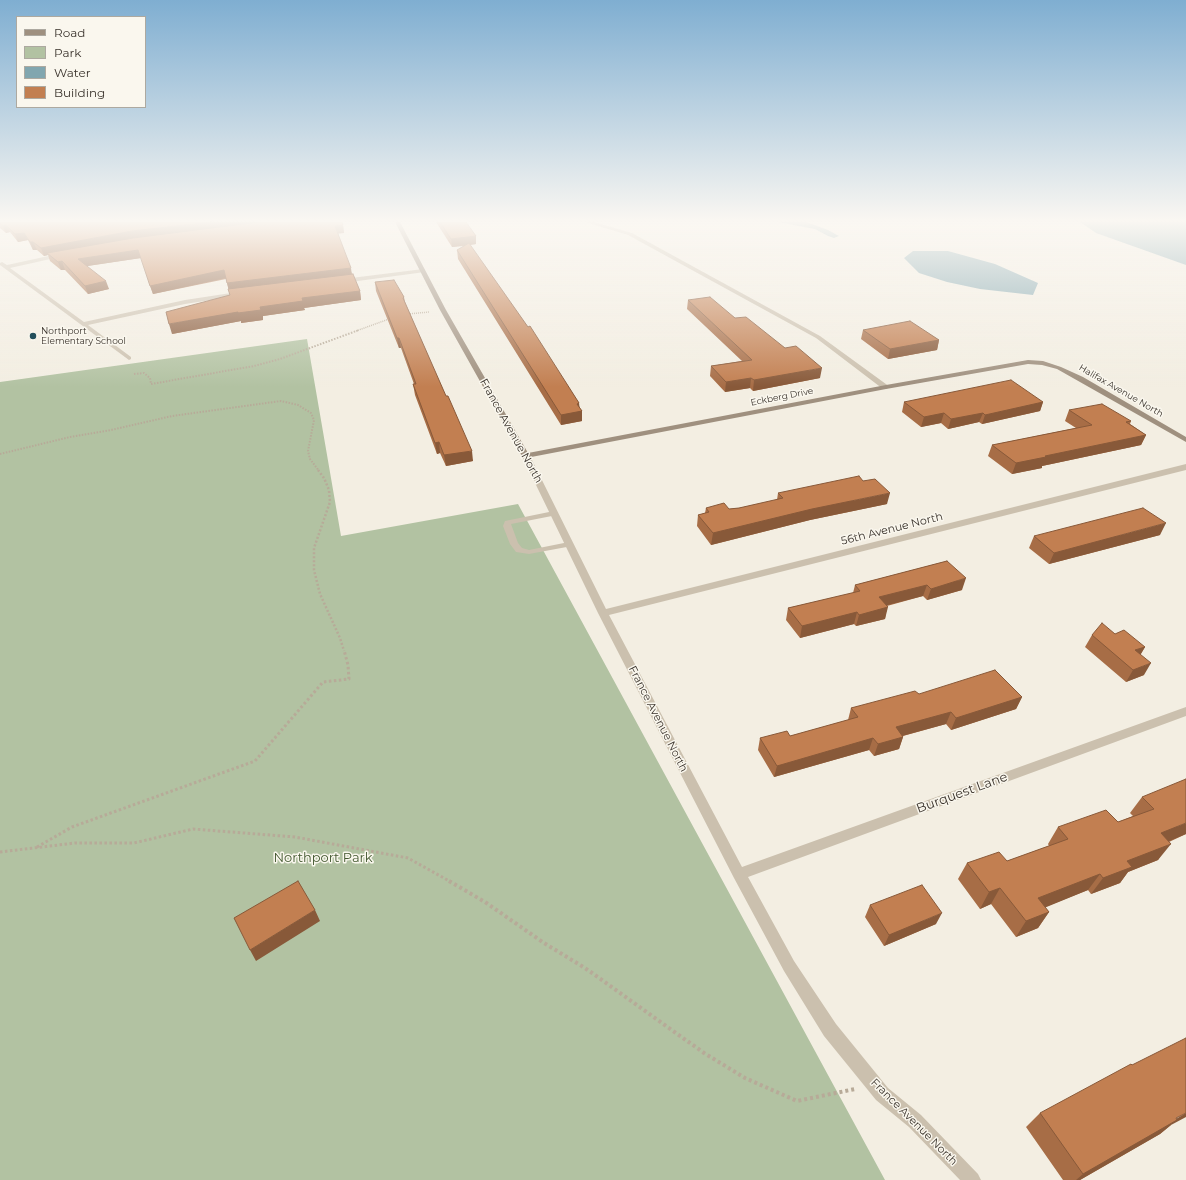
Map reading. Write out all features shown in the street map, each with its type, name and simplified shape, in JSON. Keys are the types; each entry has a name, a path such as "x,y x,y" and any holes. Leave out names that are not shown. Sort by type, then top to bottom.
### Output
{"street":[{"path":"19,277 128,358"},
{"path":"338,281 371,277"},
{"name":"France Avenue North","path":"426,277 443,310 526,456 603,614 739,874 793,973 830,1030 882,1094 915,1122 972,1180"},
{"path":"709,277 818,337 886,387"},
{"path":"83,324 185,302 253,292"},
{"name":"Eckberg Drive","path":"526,456 1014,363 1043,363"},
{"name":"Halifax Avenue North","path":"1043,363 1059,368 1080,379 1186,440"},
{"name":"56th Avenue North","path":"603,614 1186,467"},
{"name":"Burquest Lane","path":"739,874 1186,711"}],"lane":[{"path":"554,513 508,522 507,526 514,544 519,550 529,552 569,544"}],"path":[{"path":"408,314 443,310"},
{"path":"134,374 144,373 150,378 151,384 254,366 280,359 349,332 395,317"},
{"path":"0,454 70,437 111,430 172,416 269,402 290,403 305,408 311,413 314,420 308,451 310,459 324,478 329,490 330,502 314,548 314,570 320,594 340,638 348,665 349,679 323,682 256,761 72,827 37,847"},
{"path":"0,852 75,843 134,843 193,829 295,837 408,858 485,902 544,943 584,968 704,1053 745,1078 797,1101 875,1085"}],"green space":[{"name":"Northport Park","path":"307,339 341,536 518,504 885,1180 0,1180 0,382"}],"water":[{"path":"932,277 1025,277 1038,283 1033,295 980,289"}],"building":[{"path":"77,277 101,277 106,281 85,286"},
{"path":"147,277 191,277 150,286"},
{"path":"226,277 276,277 227,283"},
{"path":"327,277 354,277 360,291 302,298 303,301 260,307 261,310 238,312 169,324 166,312 230,295 228,289"},
{"path":"474,277 493,277 528,327 530,326 579,403 577,404 582,411 561,415"},
{"path":"394,280 404,297 403,298 446,396 448,396 472,451 444,455 439,442 435,443 413,384 416,384 399,338 397,338 375,282"},
{"path":"710,297 735,318 746,317 785,348 796,346 822,368 754,380 751,378 726,382 711,366 752,360 688,300"},
{"path":"910,321 939,340 890,349 863,330"},
{"path":"1011,380 1043,402 985,415 983,413 951,419 944,413 924,417 904,402"},
{"path":"1102,404 1131,421 1126,422 1146,435 1016,463 992,445 1092,425 1069,410"},
{"path":"859,476 863,481 875,479 890,493 812,509 713,533 698,515 709,512 706,508 724,503 729,509 739,508 783,498 778,493"},
{"path":"1143,508 1166,523 1054,553 1034,536"},
{"path":"947,561 966,578 931,589 927,585 879,597 888,607 859,615 857,612 802,626 788,608 860,591 855,585"},
{"path":"1102,623 1115,634 1124,630 1145,647 1135,650 1151,663 1133,670 1092,635"},
{"path":"995,670 1022,697 956,718 951,712 896,727 903,737 878,744 873,738 777,766 760,738 787,731 790,736 858,717 851,708 915,691 919,694"},
{"path":"1186,779 1186,823 1161,833 1171,844 1127,861 1132,867 1103,878 1100,874 1038,898 1049,912 1026,921 1000,888 989,892 967,863 999,852 1007,861 1068,839 1058,827 1106,810 1118,822 1154,809 1142,797"},
{"path":"298,881 315,910 250,950 234,918"},
{"path":"922,885 942,913 889,935 870,905"},
{"path":"1186,1038 1186,1113 1176,1118 1177,1120 1083,1174 1040,1113 1131,1064 1132,1065"}],"place":[{"name":"Northport Elementary School","path":"33,336"}]}
